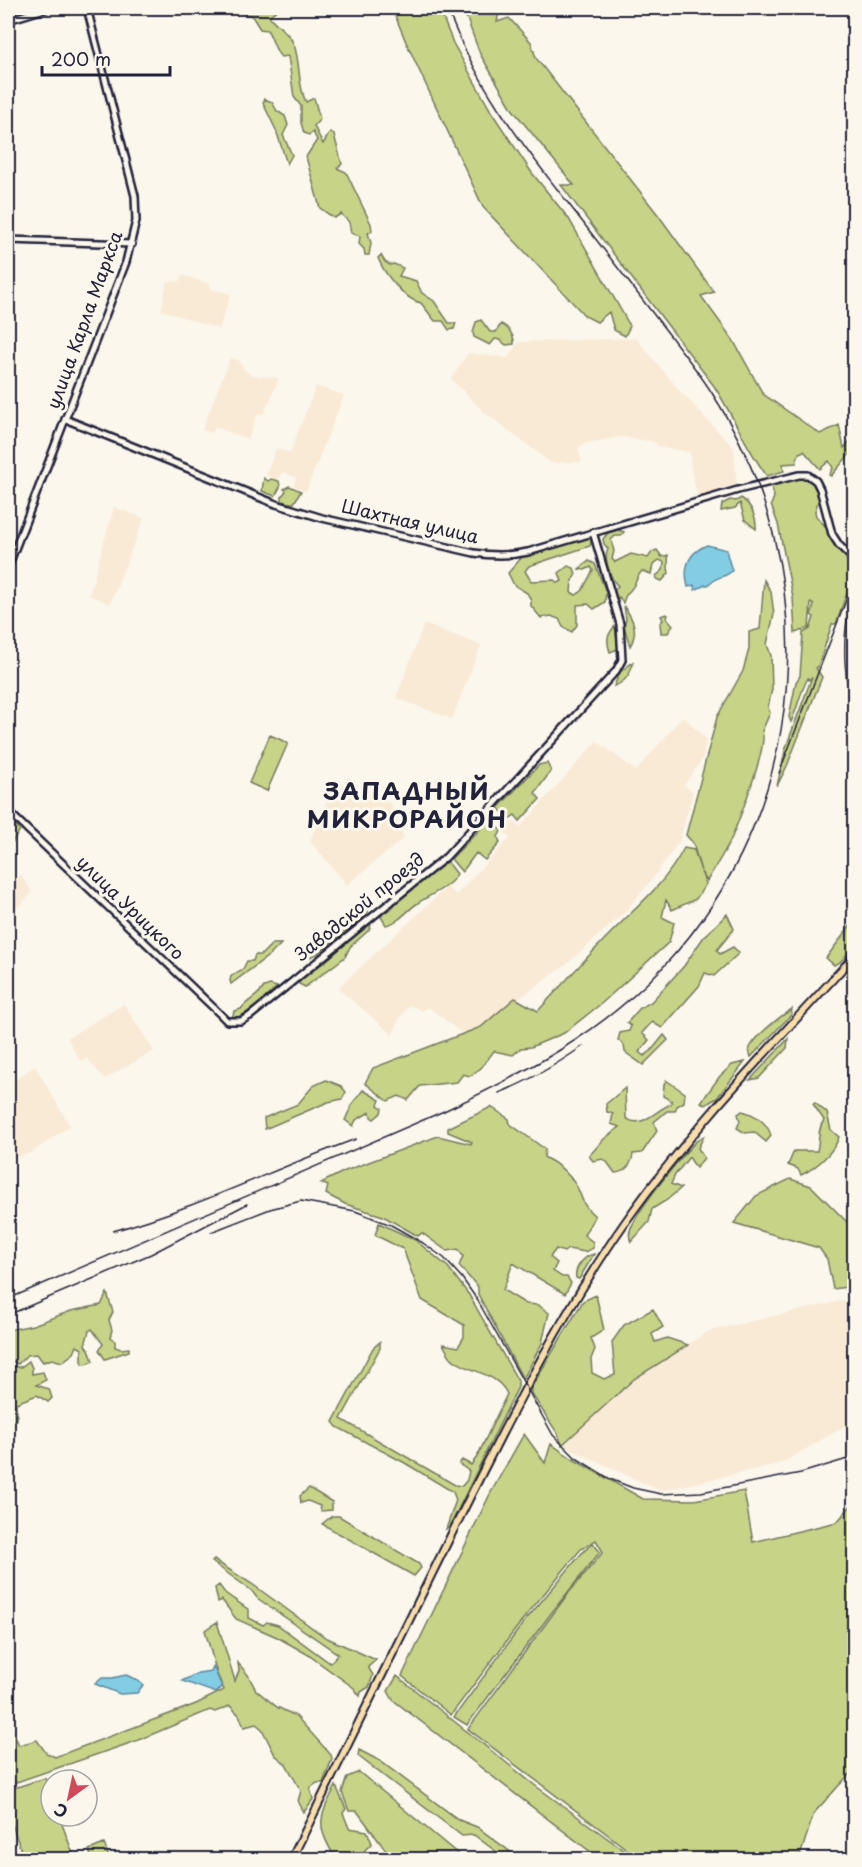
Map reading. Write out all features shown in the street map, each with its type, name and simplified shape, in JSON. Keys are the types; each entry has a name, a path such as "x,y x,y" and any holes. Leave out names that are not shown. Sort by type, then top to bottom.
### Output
{"main road":[{"path":"291,1860 514,1408 578,1294 626,1222 695,1133 855,956"}],"street":[{"path":"8,20 48,8"},
{"name":"улица Карла Маркса","path":"8,567 132,244 136,221 135,196 87,8"},
{"path":"8,240 132,244"},
{"name":"Шахтная улица","path":"65,418 295,510 474,553 501,556 513,555 756,485 808,475 816,481 820,489 832,534 839,545 855,560"},
{"name":"Заводской проезд","path":"233,1022 250,1016 446,857 616,671 622,660 620,624 593,532"},
{"name":"улица Урицкого","path":"8,811 152,951 220,1014 233,1022"}],"shaded area":[{"path":"182,275 210,284 211,289 231,294 219,329 161,310 167,282 180,281"},
{"path":"636,338 680,391 734,448 737,488 698,500 690,452 658,447 655,442 621,437 587,443 578,448 582,462 551,463 484,412 451,379 468,353 508,358 518,342"},
{"path":"230,358 239,360 244,369 252,375 279,378 264,414 258,413 248,439 215,427 212,433 202,430"},
{"path":"316,386 344,395 306,491 294,486 296,477 282,472 278,480 266,475 276,448 290,453"},
{"path":"114,507 144,518 110,604 89,595"},
{"path":"851,611 854,613 854,694 848,692"},
{"path":"424,624 481,645 452,719 396,698"},
{"path":"683,716 706,739 703,758 684,785 693,792 679,842 625,912 566,965 466,1036 428,1007 422,1011 410,1005 399,1019 393,1035 340,990 340,986 447,887 456,895 510,838 504,832 514,822 520,827 597,741 636,771"},
{"path":"335,781 390,803 404,838 347,885 310,841"},
{"path":"21,875 32,892 22,904 13,910 8,909 8,881 10,883"},
{"path":"124,1004 154,1051 104,1079 87,1058 80,1061 67,1038"},
{"path":"35,1066 70,1126 29,1154 8,1159 8,1084"},
{"path":"854,1298 854,1421 782,1463 661,1491 562,1445 634,1379 709,1331"}],"green space":[{"path":"244,8 278,9 269,16 294,45 303,95 306,102 314,98 320,119 314,126 323,144 330,132 334,135 342,164 337,168 346,172 371,224 372,231 368,233 371,243 369,255 365,255 364,249 359,244 360,236 351,233 349,222 341,214 334,218 320,208 306,157 317,140 313,132 309,135 304,133 301,123 301,106 294,97 288,56 281,57 267,30 260,29 252,16 244,14"},
{"path":"392,8 439,8 453,43 492,113 532,173 569,219 630,326 625,336 614,330 609,312 597,322 585,316 483,207"},
{"path":"463,8 500,8 497,22 509,18 531,42 536,58 659,216 714,292 701,296 733,340 763,394 820,434 839,425 844,448 854,436 854,449 831,476 829,475 833,468 829,461 820,469 804,451 799,453 796,463 783,464 784,471 767,476 714,386 561,185 574,185 513,110 480,54"},
{"path":"265,99 272,102 277,111 285,116 288,125 283,135 292,155 287,164 276,130 263,103"},
{"path":"381,255 390,265 394,264 403,268 399,276 416,281 422,293 434,301 449,323 456,323 454,329 449,330 443,321 435,321 421,303 402,292 381,264 378,258"},
{"path":"481,320 490,332 496,332 501,324 504,325 512,335 514,344 506,345 495,339 490,345 474,337 476,322"},
{"path":"264,478 268,481 271,479 279,481 280,487 275,496 262,491"},
{"path":"806,479 815,485 819,499 815,511 816,516 827,528 836,547 854,563 854,573 836,624 832,624 816,668 822,677 777,786 786,747 812,677 809,680 808,678 805,683 791,722 789,717 796,682 800,676 803,633 810,629 814,617 811,615 814,605 811,603 809,628 795,633 793,597 778,524 771,505 774,497 771,484"},
{"path":"289,486 301,491 294,503 282,501 282,496 286,491 284,489"},
{"path":"741,498 753,512 756,529 745,520 740,503 735,508 721,511 722,504"},
{"path":"618,530 624,532 621,536 615,536 611,540 614,551 612,559 615,562 631,554 648,558 652,552 657,550 662,557 668,555 669,573 662,581 656,576 663,570 664,562 659,560 653,565 651,574 642,571 640,573 623,603 619,597 616,602 614,590 618,586 608,568 606,558 608,549 603,539 608,533"},
{"path":"587,537 592,539 590,546 529,566 525,571 531,581 554,580 558,583 562,581 559,573 568,566 574,568 576,574 572,581 571,592 576,595 582,591 593,570 591,567 585,570 579,569 589,561 595,564 606,592 605,602 594,609 588,604 577,605 577,625 572,632 563,627 559,619 551,616 541,618 531,606 527,593 514,585 508,573 522,557"},
{"path":"764,580 771,592 774,614 767,644 771,656 772,689 768,707 770,713 762,731 761,751 732,837 707,881 701,872 706,884 696,899 672,910 666,900 662,917 674,923 669,942 602,1003 564,1033 531,1047 521,1048 513,1055 494,1051 481,1068 470,1076 463,1074 457,1082 420,1086 408,1100 399,1096 388,1101 365,1083 373,1068 481,1027 515,998 538,1011 590,954 659,885 684,848 694,850 701,871 693,843 686,835 717,717 743,671 749,649 749,632 760,629"},
{"path":"624,606 634,625 633,641 630,646 624,626 626,619"},
{"path":"666,614 673,625 668,633 661,633 660,623 663,620 661,616"},
{"path":"615,626 618,649 610,652 608,638"},
{"path":"633,662 627,677 614,686 620,672"},
{"path":"270,735 288,743 267,791 249,783"},
{"path":"547,763 551,771 535,793 540,799 520,821 515,815 509,819 498,808 539,765"},
{"path":"8,818 20,830 8,849"},
{"path":"492,821 501,831 498,837 500,843 485,860 476,853 462,872 451,859 487,822"},
{"path":"447,861 457,874 454,879 399,919 386,925 381,917 383,913 391,909"},
{"path":"363,907 368,912 364,917 318,953 308,958 311,951 336,932 340,926 352,921"},
{"path":"727,914 734,929 717,950 720,954 733,947 739,953 714,976 705,973 699,986 662,1028 652,1022 642,1033 649,1040 639,1052 644,1056 664,1035 668,1040 643,1065 625,1052 624,1045 618,1040 620,1033 629,1031 631,1026 627,1023 640,1008 651,1002 684,966 703,938"},
{"path":"854,921 854,947 834,965 826,958"},
{"path":"369,923 371,925 369,930 350,947 345,957 305,987 299,984 302,978 326,961"},
{"path":"272,944 281,944 231,984 231,976 243,969 247,961 253,961 255,955 261,955"},
{"path":"270,985 277,987 251,1010 232,1019 234,1011 241,1009 264,987"},
{"path":"792,1009 791,1015 751,1057 749,1050 761,1033"},
{"path":"788,1039 787,1048 759,1078 750,1080"},
{"path":"745,1062 717,1098 705,1105 701,1102 720,1076 732,1065"},
{"path":"326,1080 341,1086 346,1092 342,1099 328,1102 265,1129 264,1118 298,1104 313,1086"},
{"path":"666,1080 685,1093 684,1102 677,1106 675,1111 667,1111 654,1122 657,1131 642,1153 633,1154 628,1167 615,1173 603,1159 593,1161 589,1156 604,1139 620,1127 611,1124 613,1114 607,1112 606,1104 625,1088 626,1118 638,1122 648,1118 671,1104 672,1101 663,1096"},
{"path":"363,1090 380,1100 378,1105 382,1108 381,1113 374,1119 370,1112 356,1120 353,1126 345,1120 353,1103"},
{"path":"815,1103 827,1113 831,1130 839,1137 824,1159 801,1175 798,1169 788,1165 794,1151 817,1151 824,1120 813,1104"},
{"path":"491,1107 545,1149 544,1157 570,1177 585,1205 595,1216 584,1235 593,1242 593,1248 585,1252 568,1249 564,1252 556,1249 550,1257 557,1263 553,1271 562,1277 567,1277 571,1283 565,1294 513,1263 503,1290 526,1304 538,1305 549,1313 542,1343 523,1379 478,1294 478,1287 459,1266 463,1256 458,1249 447,1251 422,1233 418,1236 383,1216 345,1204 326,1194 328,1186 321,1183 345,1171 438,1136 471,1144 472,1142 448,1132 448,1128"},
{"path":"742,1111 752,1114 764,1123 771,1136 766,1142 754,1132 745,1133 737,1128 740,1121 738,1114"},
{"path":"704,1136 698,1148 704,1158 696,1168 689,1157 671,1184 681,1188 652,1209 649,1222 631,1242 629,1235 631,1228 645,1204 688,1150"},
{"path":"790,1179 811,1186 854,1229 854,1286 833,1289 827,1259 819,1248 734,1223 756,1196"},
{"path":"379,1223 415,1240 448,1267 469,1295 518,1381 518,1387 449,1528 446,1529 456,1500 453,1492 405,1463 337,1427 333,1422 373,1348 380,1342 380,1348 341,1419 455,1485 462,1486 467,1480 469,1471 459,1464 462,1460 471,1465 477,1457 507,1394 503,1387 490,1377 460,1364 451,1357 443,1344 458,1347 464,1337 464,1325 422,1300 403,1249 375,1235"},
{"path":"594,1254 579,1279 576,1278 580,1263"},
{"path":"107,1293 113,1312 109,1320 112,1330 110,1337 115,1341 115,1347 129,1348 129,1351 105,1359 99,1350 103,1344 92,1329 89,1331 85,1345 93,1361 86,1364 82,1363 82,1349 77,1346 74,1353 62,1362 52,1359 43,1362 37,1354 27,1355 18,1364 9,1356 8,1358 8,1330 33,1325 71,1311 101,1305"},
{"path":"596,1295 604,1330 591,1338 595,1349 591,1359 592,1373 604,1379 615,1375 612,1342 624,1325 653,1309 663,1327 652,1334 655,1342 667,1338 688,1345 634,1379 562,1445 558,1434 531,1393 531,1388 583,1301"},
{"path":"29,1361 32,1374 43,1372 46,1380 36,1385 49,1389 52,1398 48,1402 37,1395 16,1403 17,1420 9,1422 8,1367 21,1367"},
{"path":"524,1434 545,1463 551,1444 643,1499 694,1500 744,1491 753,1542 837,1522 854,1502 854,1769 814,1813 799,1859 640,1859 468,1729 567,1595 603,1552 596,1540 581,1549 524,1618 451,1715 402,1676 490,1494"},
{"path":"309,1488 332,1502 332,1510 321,1511 320,1506 308,1501 301,1503 300,1496"},
{"path":"332,1516 339,1516 419,1564 421,1568 414,1576 322,1524"},
{"path":"593,1543 600,1552 467,1725 454,1717 524,1622"},
{"path":"214,1560 252,1584 325,1637 376,1660 368,1667 373,1675 369,1687 361,1692 360,1696 354,1688 307,1654 277,1637 236,1619 222,1600 218,1602 215,1588 219,1585 225,1593 249,1610 249,1618 263,1625 267,1622 278,1625 330,1663 338,1654 257,1598 252,1591 212,1562"},
{"path":"217,1622 235,1681 239,1671 238,1663 256,1690 277,1707 296,1716 331,1755 332,1759 323,1783 317,1783 310,1788 313,1799 304,1812 298,1801 301,1791 286,1764 275,1755 262,1729 256,1724 244,1727 239,1715 230,1706 215,1712 210,1710 136,1741 57,1768 39,1768 39,1774 8,1785 8,1720 19,1745 37,1740 46,1753 55,1757 196,1704 224,1690 217,1674 205,1630"},
{"path":"397,1676 537,1787 636,1859 600,1859 393,1700 388,1691"},
{"path":"359,1750 380,1761 459,1820 477,1827 520,1859 506,1859 474,1835 462,1836 358,1756"},
{"path":"359,1772 464,1859 392,1859 357,1811 349,1811 342,1792 347,1777"},
{"path":"39,1780 39,1828 63,1828 75,1859 28,1859 23,1856 8,1813 8,1790"},
{"path":"336,1786 346,1809 343,1813 349,1828 367,1831 372,1843 364,1851 365,1859 336,1859 325,1839 323,1816"},
{"path":"104,1844 110,1859 92,1859 89,1850"}],"water":[{"path":"707,545 727,550 732,571 695,590 694,585 688,587 687,567 695,552"},
{"path":"213,1666 222,1687 216,1693 182,1681 198,1673 211,1671"},
{"path":"126,1675 143,1685 137,1693 120,1694 95,1684 102,1678"}],"railway":[{"path":"8,1299 444,1111 504,1082 562,1049 615,1011 664,966 713,904 750,835 774,763 786,688 786,612 774,536 749,463 702,378 533,157 484,86 447,8"},
{"path":"779,773 854,580"},
{"path":"848,616 845,651 854,753"},
{"path":"499,1093 542,1072 583,1046"},
{"path":"113,1231 175,1211 356,1139"},
{"path":"211,1232 270,1209 301,1201 355,1211 391,1225 423,1243 444,1258 478,1301 553,1435 576,1458 610,1479 633,1488 661,1494 701,1492 801,1473 854,1457"},
{"path":"8,1315 151,1254 247,1204"}],"district":[{"name":"ЗАПАДНЫЙ МИКРОРАЙОН","path":"407,806"}]}
